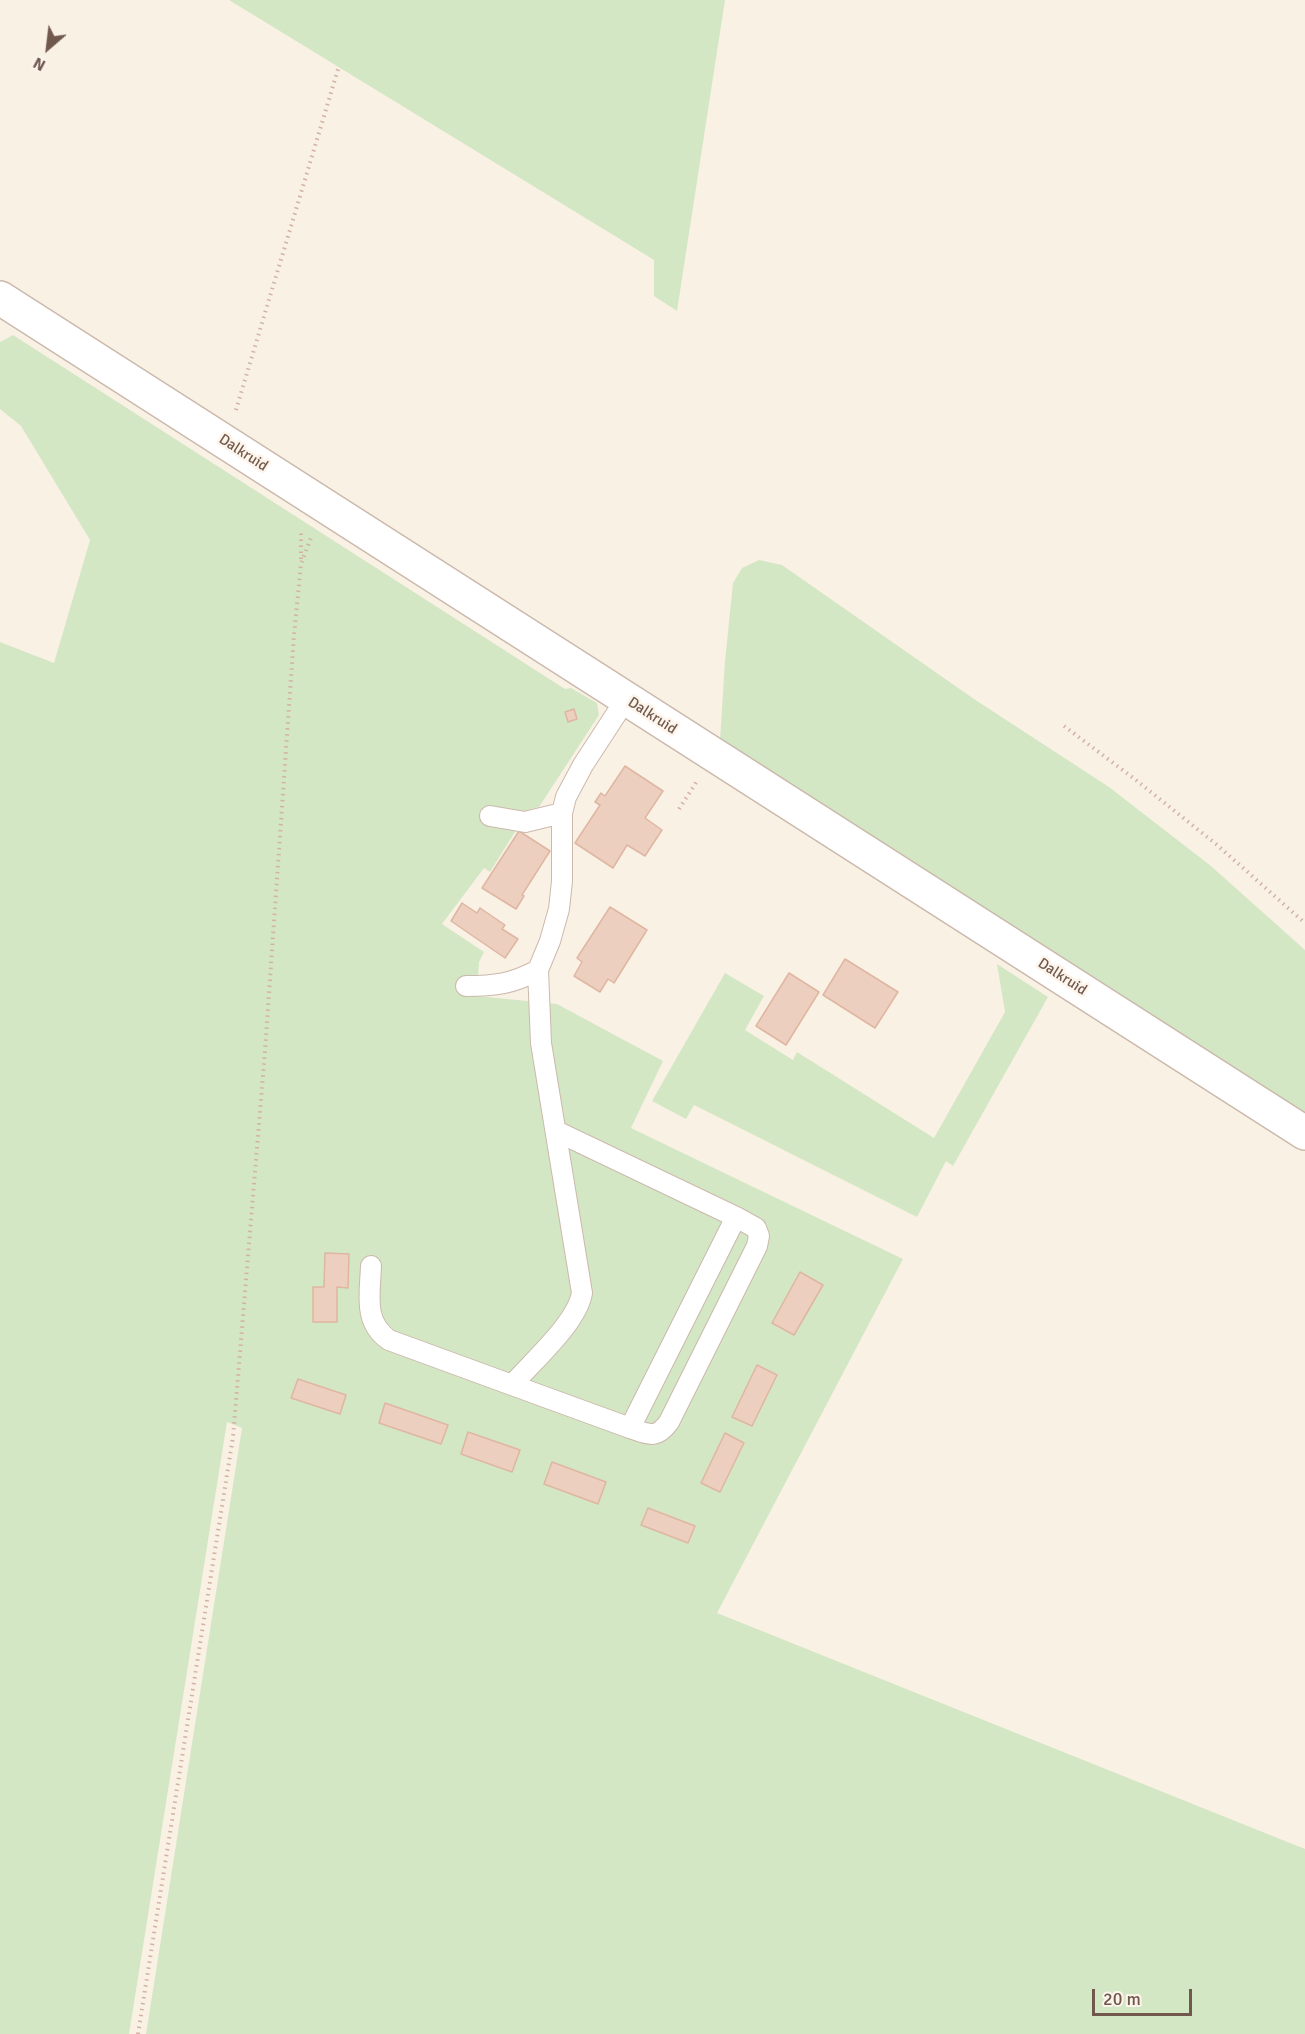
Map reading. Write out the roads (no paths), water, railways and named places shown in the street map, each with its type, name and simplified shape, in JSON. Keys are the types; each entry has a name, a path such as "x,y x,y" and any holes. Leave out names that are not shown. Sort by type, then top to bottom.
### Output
{"street":[{"name":"Dalkruid","path":"0,298 1305,1133"}],"lane":[{"path":"512,1384 569,1322 581,1301 582,1293 541,1043 538,970 550,941 559,909 562,881 561,813 573,782 626,699"},
{"path":"490,816 525,822 561,813"},
{"path":"466,986 498,986 521,980 538,970"},
{"path":"371,1266 369,1301 371,1319 378,1332 389,1340 630,1428 649,1434 656,1434 664,1430 757,1246 759,1236 756,1228 556,1131"},
{"path":"630,1428 736,1218"}]}
